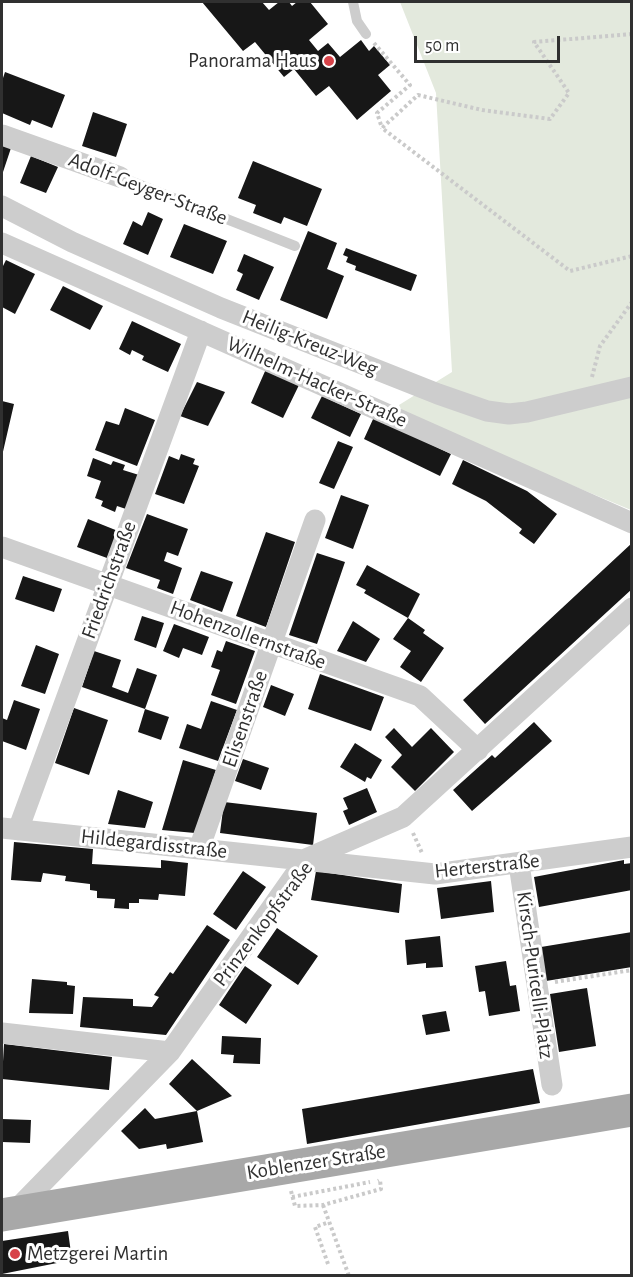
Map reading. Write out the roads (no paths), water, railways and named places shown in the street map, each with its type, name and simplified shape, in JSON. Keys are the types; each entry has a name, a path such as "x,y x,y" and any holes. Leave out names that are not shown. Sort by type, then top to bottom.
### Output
{"main road":[{"name":"Koblenzer Straße","path":"7,1214 632,1110"}],"street":[{"name":"Adolf-Geyger-Straße","path":"2,135 120,177"},
{"name":"Heilig-Kreuz-Weg","path":"2,206 120,264 221,308 416,386 486,411 509,414 527,412 632,387"},
{"name":"Wilhelm-Hacker-Straße","path":"2,243 632,523"},
{"name":"Friedrichstraße","path":"10,829 107,585 201,331"},
{"name":"Elisenstraße","path":"199,849 315,520"},
{"name":"Hohenzollernstraße","path":"2,547 420,696 478,750"},
{"name":"Prinzenkopfstraße","path":"7,1214 170,1052 306,859 403,817 632,608"},
{"name":"Hildegardisstraße","path":"10,829 306,859"},
{"name":"Herterstraße","path":"306,859 435,874 632,847"},
{"name":"Kirsch-Puricelli-Platz","path":"519,864 552,1085"},
{"path":"2,1033 170,1052"}],"lane":[{"path":"353,2 357,21 369,37"},
{"name":"Adolf-Geyger-Straße","path":"120,177 295,246"}],"place":[{"name":"Panorama Haus","path":"329,61"},
{"name":"Metzgerei Martin","path":"15,1254"}]}
